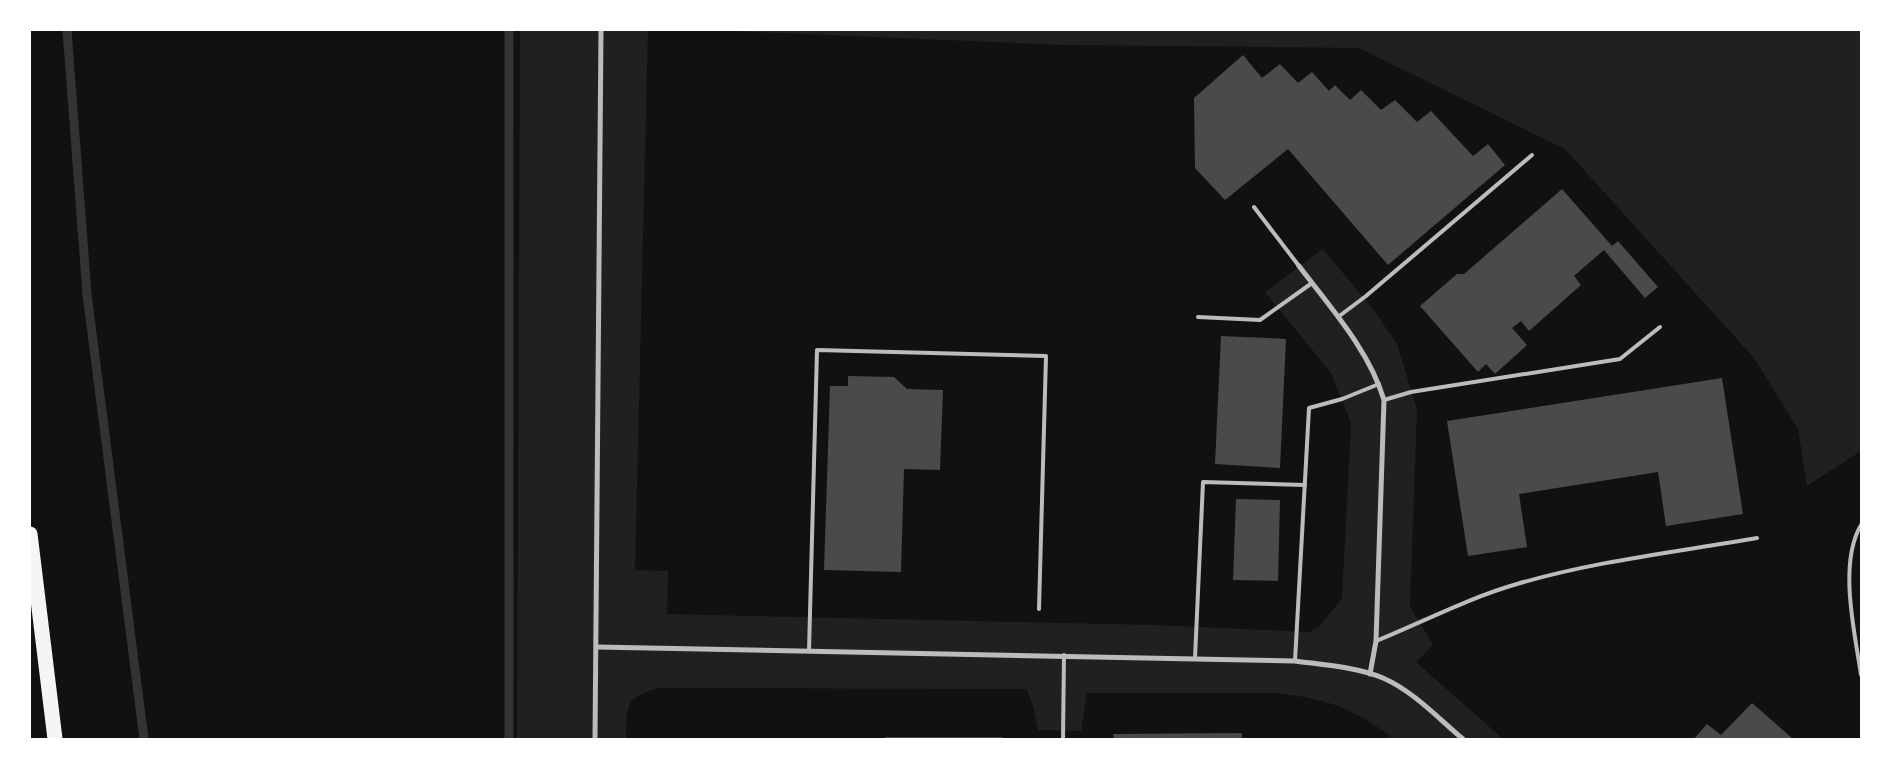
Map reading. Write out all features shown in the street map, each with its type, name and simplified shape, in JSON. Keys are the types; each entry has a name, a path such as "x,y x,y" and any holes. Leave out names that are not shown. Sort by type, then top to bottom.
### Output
{"highway":[{"path":"30,534 55,739"}],"street":[{"path":"595,739 601,30"},
{"path":"1299,266 1338,317 1379,384 1384,400 1376,641 1370,674"},
{"path":"597,647 1296,661 1339,667 1370,674 1408,692 1463,739"}],"lane":[{"path":"1338,317 1366,296 1532,155"},
{"path":"1254,206 1299,266"},
{"path":"1198,317 1260,320 1312,283"},
{"path":"1384,400 1411,392 1620,359 1660,327"},
{"path":"809,652 817,350 1046,356 1039,609"},
{"path":"1296,661 1309,408 1342,399 1379,384"},
{"path":"1195,658 1203,482 1305,486"},
{"path":"1861,525 1852,550 1850,599 1861,675"},
{"path":"1376,641 1466,602 1516,584 1558,573 1757,538"},
{"path":"1063,739 1064,655"}],"shaded area":[{"path":"520,30 648,30 635,570 668,571 667,614 1154,625 1309,632 1320,626 1342,598 1351,423 1331,373 1265,292 1323,249 1373,309 1397,344 1417,410 1410,606 1433,645 1416,662 1503,739 1393,739 1366,719 1338,706 1309,698 1276,693 1087,693 1081,731 1038,730 1027,689 659,688 648,691 633,699 628,711 626,739 517,739"},
{"path":"706,30 1861,30 1861,451 1807,486 1798,429 1754,358 1565,149 1359,48 1063,45"}],"building":[{"path":"1243,55 1262,78 1280,64 1298,83 1312,72 1329,91 1335,85 1350,100 1361,90 1381,110 1395,100 1417,122 1431,111 1473,156 1488,144 1505,165 1388,265 1288,149 1225,200 1195,168 1194,98"},
{"path":"1562,189 1612,246 1618,241 1658,287 1645,298 1604,250 1574,276 1581,285 1529,331 1521,321 1512,328 1527,345 1495,374 1486,364 1478,372 1420,306 1457,274 1464,274"},
{"path":"1221,336 1286,339 1280,468 1215,464"},
{"path":"848,376 894,377 907,389 943,390 940,470 904,469 901,572 824,570 830,386 848,386"},
{"path":"1722,378 1743,514 1666,526 1658,472 1519,494 1527,547 1468,556 1447,421"},
{"path":"1236,499 1280,500 1278,581 1233,580"},
{"path":"1752,703 1793,739 1694,739 1707,724 1721,735"},
{"path":"1242,733 1242,739 1114,739 1113,734"},
{"path":"885,737 1002,737 1002,739 885,739"}],"waterway":[{"path":"67,30 87,294 144,739"},
{"path":"509,30 509,739"}]}
